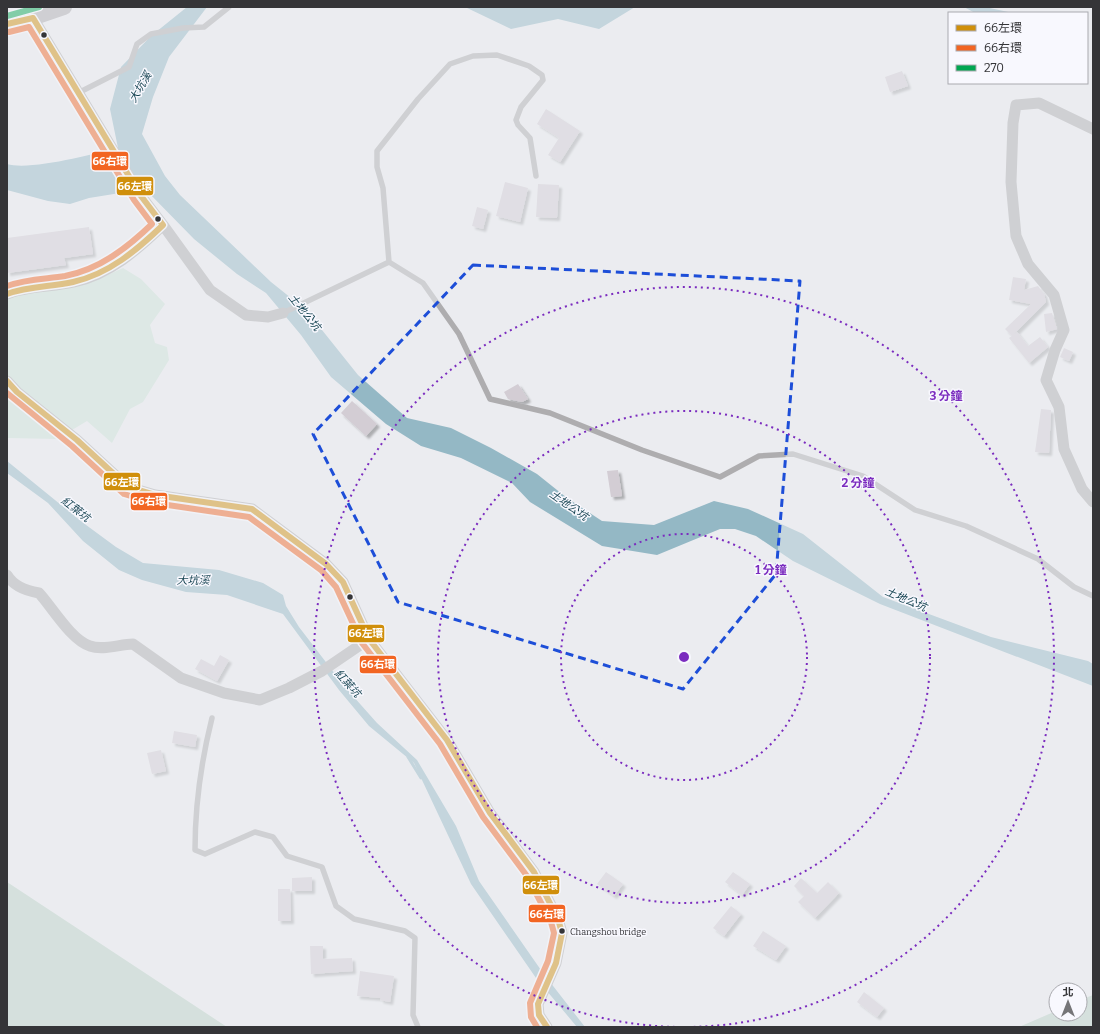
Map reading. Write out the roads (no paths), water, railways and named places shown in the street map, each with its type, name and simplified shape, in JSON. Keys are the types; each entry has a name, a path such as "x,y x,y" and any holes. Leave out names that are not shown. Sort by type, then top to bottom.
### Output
{"main road":[{"path":"7,24 33,18 64,7"}],"street":[{"path":"33,18 141,196 210,290 246,315 268,317 283,313"},
{"path":"1093,129 1039,103 1016,105 1013,123 1011,182 1016,236 1028,264 1054,295 1064,330 1046,380 1059,407 1064,449 1082,489 1093,502"},
{"path":"7,294 74,282 98,275 138,249 163,225"},
{"path":"7,381 16,392 77,440 128,487 155,495 252,509 326,564 343,582 369,639 447,740 490,813 534,872 558,919 562,933 556,963 538,1004 539,1015 548,1027"},
{"path":"7,576 23,590 39,593 58,619 74,635 90,646 109,647 133,644 138,646 181,678 224,693 260,700 289,688 322,671 369,639"}],"lane":[{"path":"78,93 129,67 137,44 150,34 183,28 204,27 229,7"},
{"path":"389,262 383,188 377,168 376,151 418,99 450,64 473,56 497,55 529,66 542,75 543,80 521,107 516,120 518,125 530,138 536,176"},
{"path":"283,313 309,302 389,262"},
{"path":"389,262 423,283 459,334 490,399 550,413 642,450 720,477 759,456 793,454 863,476 915,510 966,526 1038,559 1074,587 1093,596"},
{"path":"212,718 204,748 195,811 195,850 205,854 255,832 273,837 287,856 322,867 336,906 354,919 406,931 415,938 413,1015 418,1027"}],"water":[{"name":"大坑溪","path":"187,7 207,7 169,57 153,97 142,134 165,176 180,195 271,282 306,310 358,375 407,418 451,428 491,448 537,474 567,498 602,521 654,525 714,501 748,509 803,534 883,597 991,637 1088,661 1093,664 1093,686 880,604 793,561 756,536 735,529 720,529 657,555 602,546 530,502 512,483 461,458 421,446 386,424 331,377 301,335 266,293 237,274 194,239 145,189 89,198 70,204 48,201 7,190 7,164 17,166 46,164 118,148 110,109 121,67 151,36"},
{"path":"465,7 635,7 599,29 558,19 511,29"},
{"path":"964,7 985,7 1008,12 973,12"},
{"name":"大坑溪","path":"7,461 82,522 116,547 143,563 219,570 263,583 283,595 286,606 299,627 345,687 377,723 417,760 456,826 479,881 543,973 585,1027 577,1027 536,978 471,884 414,763 369,726 339,690 283,614 227,595 186,592 142,580 119,570 83,541 48,503 7,473"}],"waterway":[{"name":"紅葉坑","path":"408,757 421,778"}],"place":[{"name":"Changshou bridge","path":"562,931"}],"water label":[{"name":"土地公坑","path":"305,312"},
{"name":"土地公坑","path":"569,505"},
{"name":"土地公坑","path":"906,599"}]}
